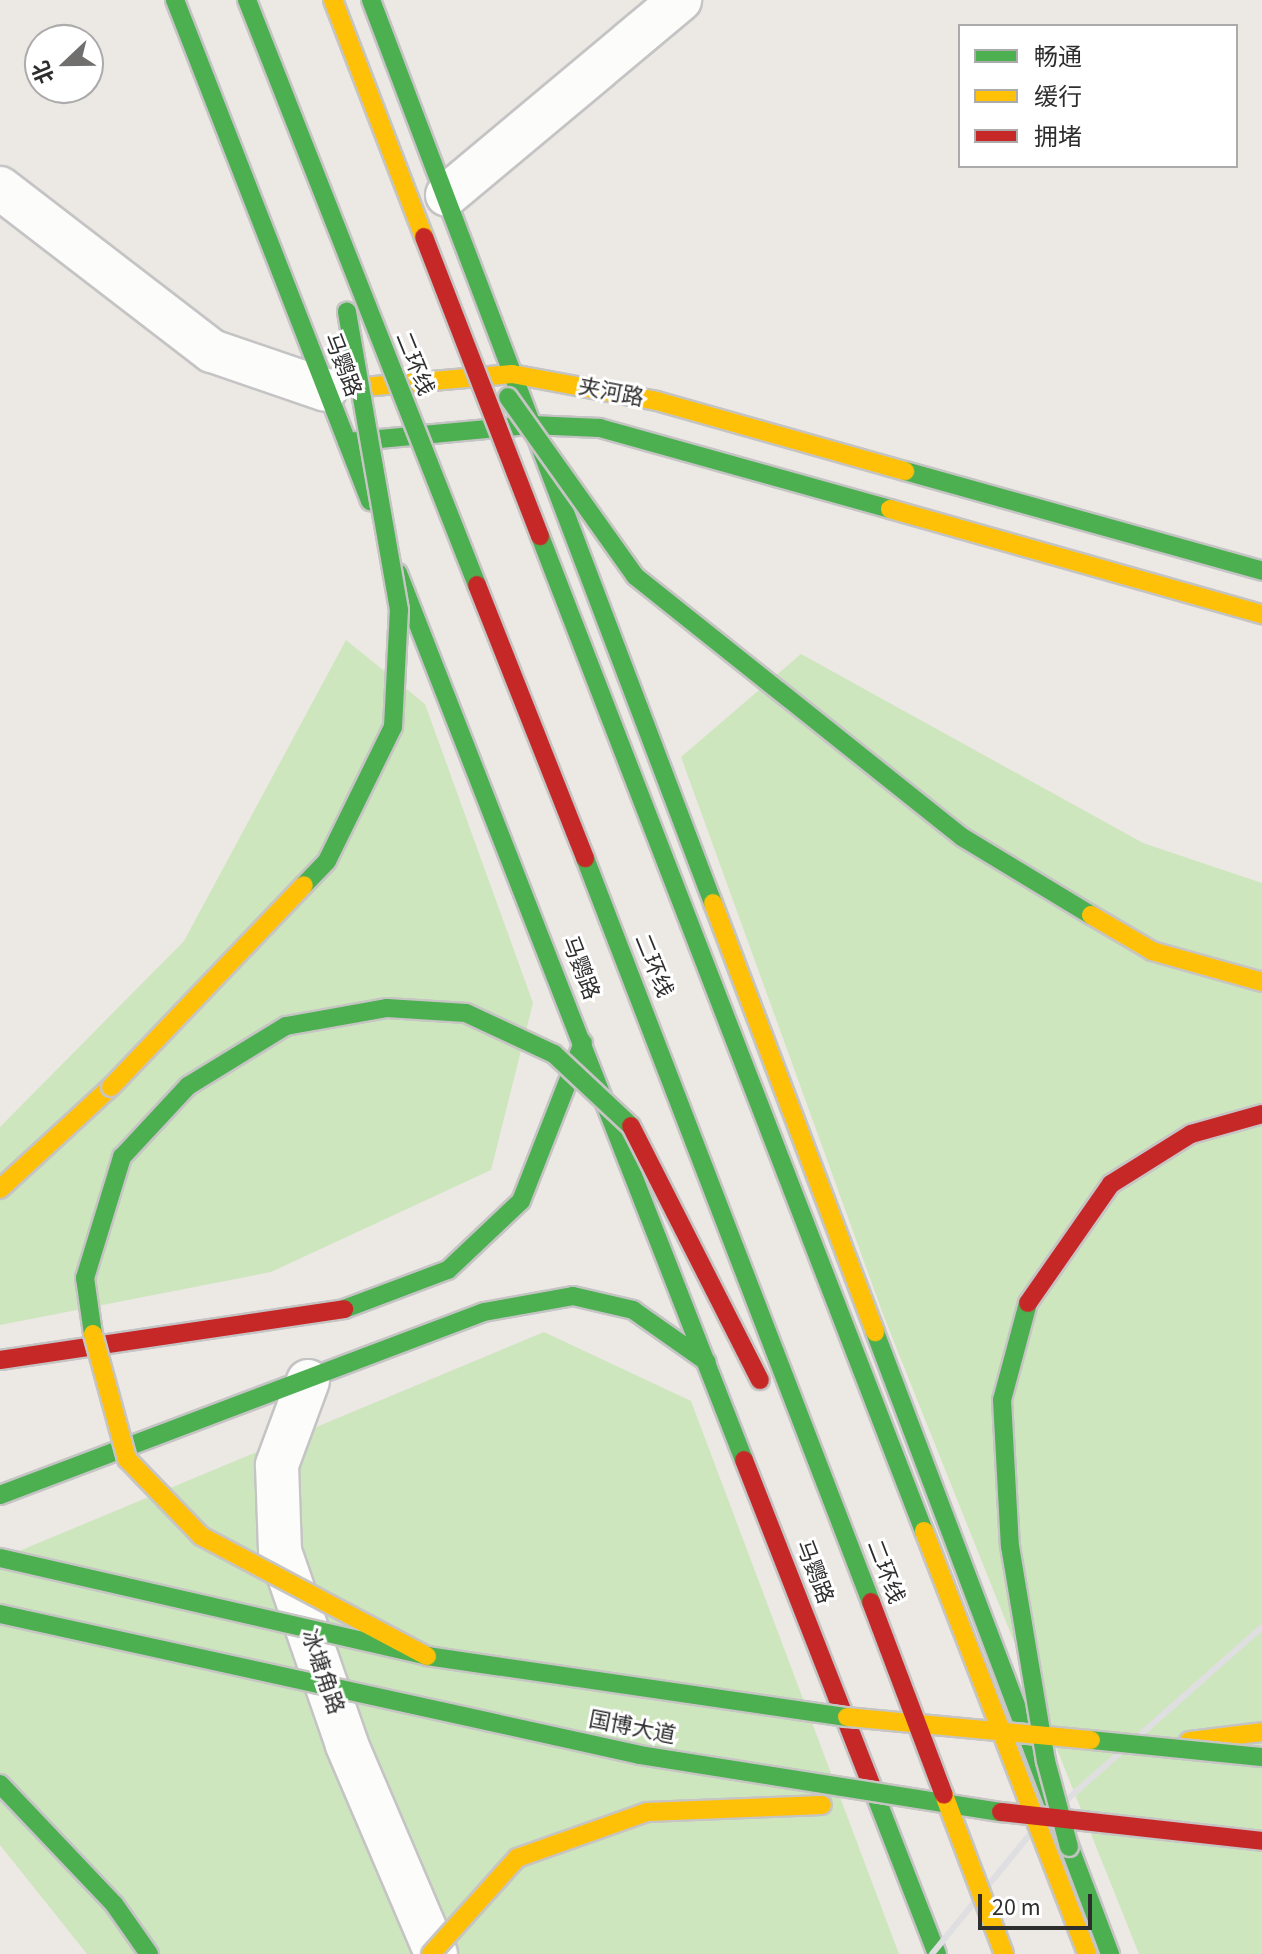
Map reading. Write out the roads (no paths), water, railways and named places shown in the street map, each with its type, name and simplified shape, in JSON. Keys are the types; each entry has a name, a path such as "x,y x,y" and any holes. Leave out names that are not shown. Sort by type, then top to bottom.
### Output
{"main road":[{"name":"马鹦路","path":"175,0 937,1954"},
{"name":"二环线","path":"247,0 864,1584 1004,1954"},
{"path":"333,0 472,347 1087,1954"},
{"path":"371,0 1110,1954"},
{"path":"0,1189 111,1087 327,861 393,727 399,610 330,218"},
{"path":"472,347 635,576 760,683 962,837 1138,943 1262,982"},
{"name":"夹河路","path":"326,390 512,374 657,401 1262,571"},
{"name":"夹河路","path":"347,442 531,425 600,428 1262,614"},
{"path":"427,1656 201,1536 127,1459 97,1365 85,1278 122,1157 188,1086 286,1026 387,1008 466,1013 554,1054 643,1137 864,1584"},
{"path":"0,1360 321,1318 448,1270 521,1201 583,1043"},
{"path":"1097,1954 1046,1761 1010,1546 1002,1400 1029,1299 1111,1184 1191,1134 1262,1114"},
{"path":"0,1495 484,1312 573,1296 633,1310 707,1362"},
{"name":"国博大道","path":"0,1558 427,1656 790,1711 1262,1757"},
{"name":"国博大道","path":"0,1614 640,1755 903,1801 1262,1841"},
{"path":"1149,1746 1262,1732"},
{"path":"0,1784 104,1893 149,1954"},
{"path":"433,1954 517,1858 647,1812 903,1801"},
{"path":"958,1837 975,1939"}],"street":[{"path":"447,195 680,0"},
{"name":"夹河路","path":"0,188 212,351 326,390"},
{"name":"冰塘角路","path":"308,1381 277,1465 280,1551 347,1745 433,1954"}],"railway":[{"path":"932,1954 1036,1827 1262,1627"}]}
